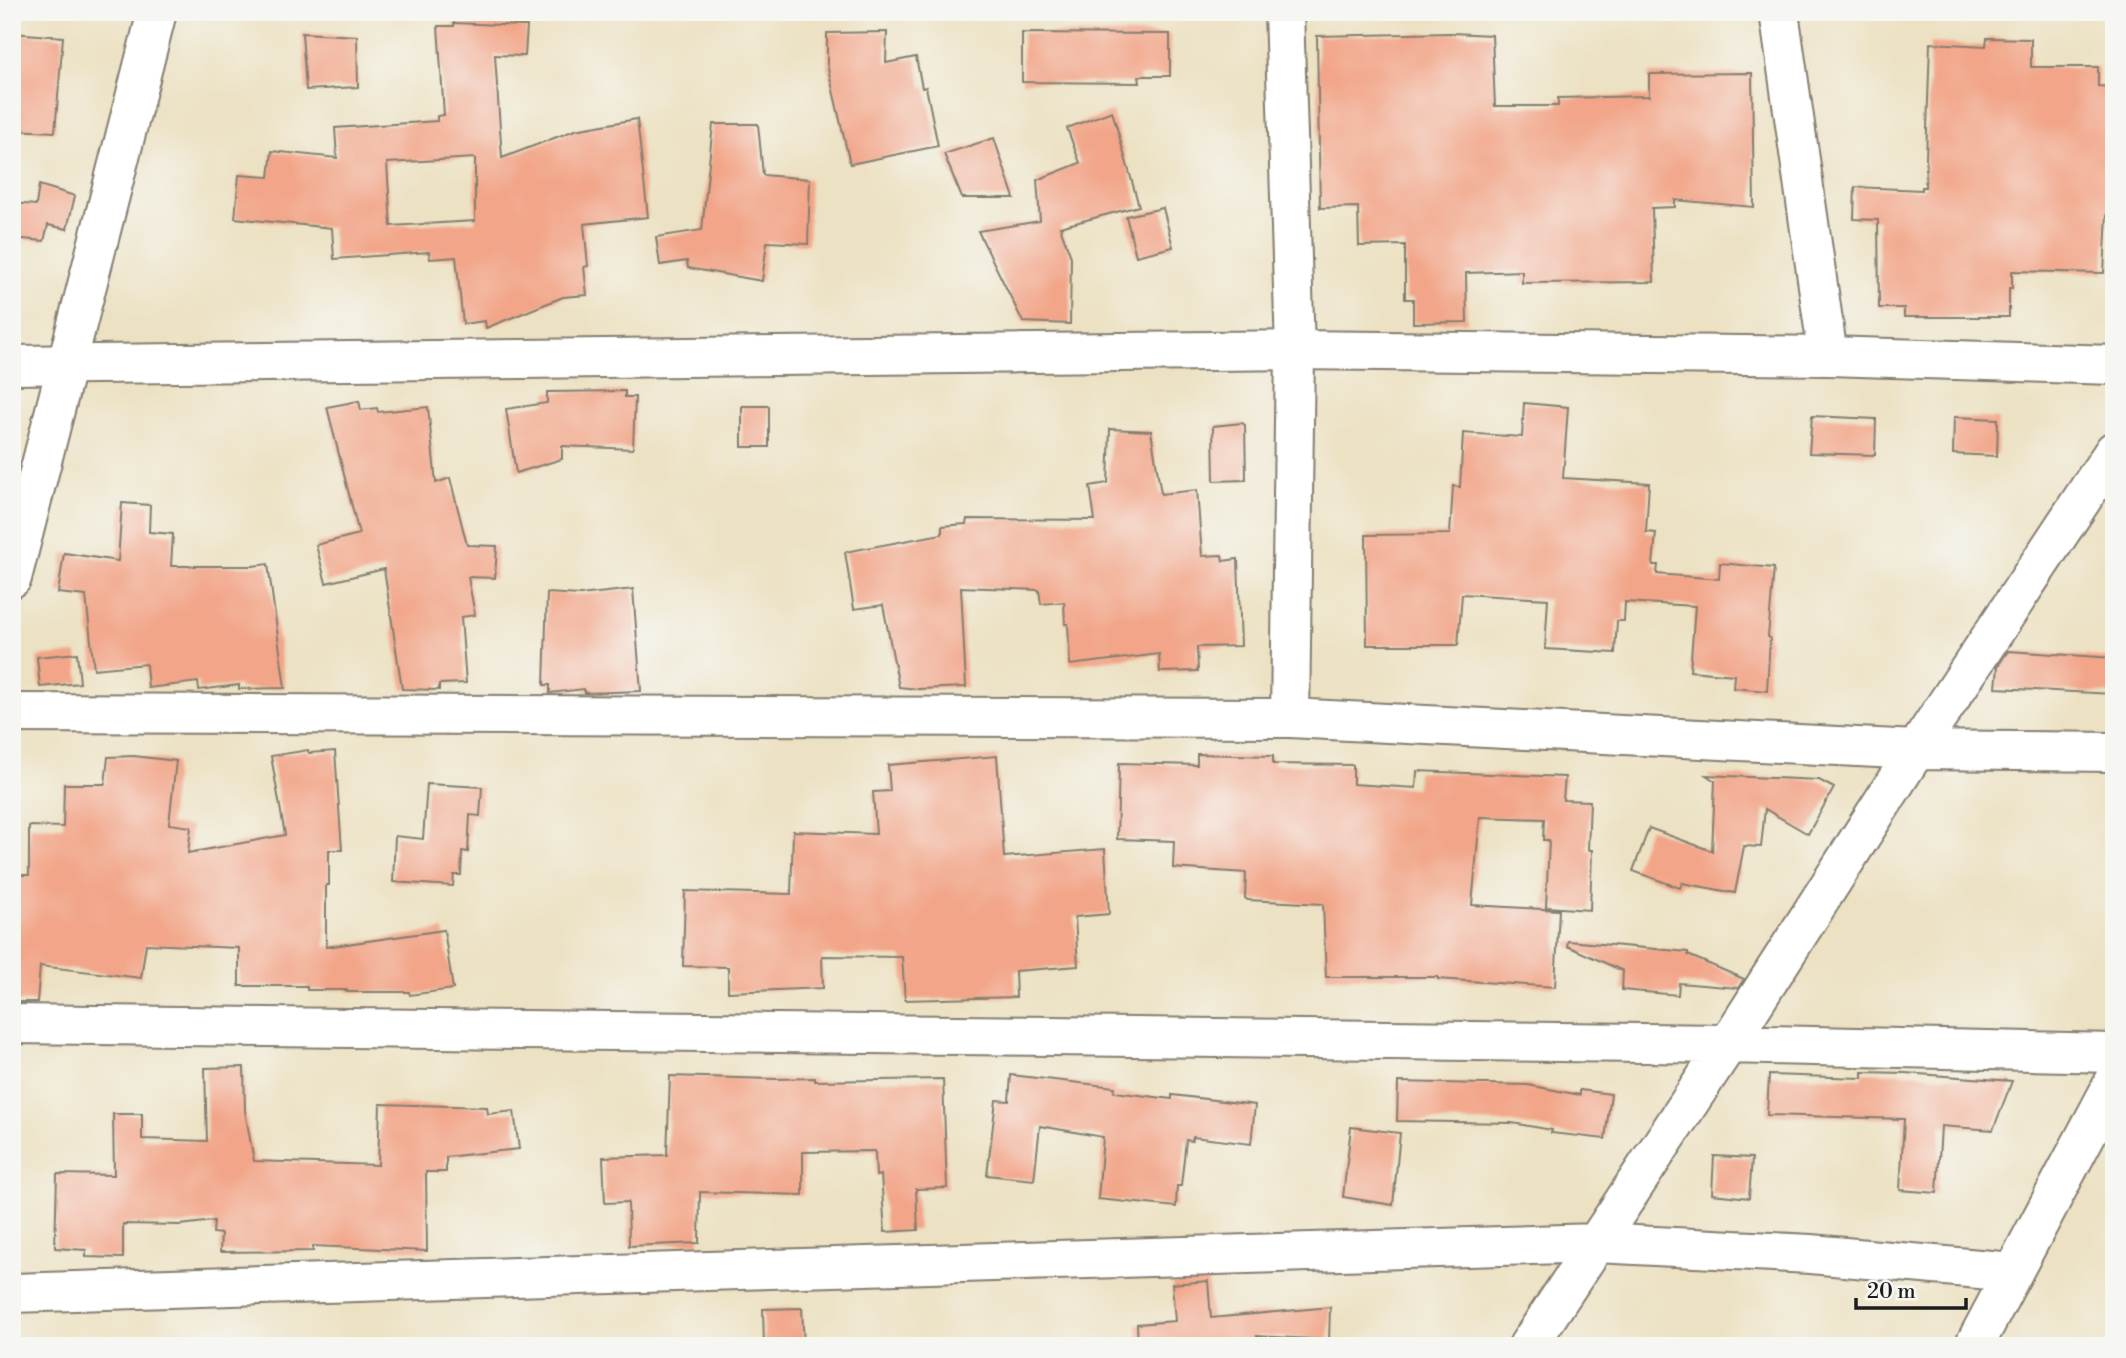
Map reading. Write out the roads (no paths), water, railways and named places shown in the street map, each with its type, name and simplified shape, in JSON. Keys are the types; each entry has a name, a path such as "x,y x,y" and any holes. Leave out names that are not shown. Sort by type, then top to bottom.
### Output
{"street":[{"path":"12,578 157,12"},
{"path":"1284,12 1295,350 1290,718"},
{"path":"1779,12 1828,356"},
{"path":"12,365 1295,350 1828,356 2114,365"},
{"path":"1528,1346 2114,451"},
{"path":"12,713 1290,718 1916,750 2114,752"},
{"path":"12,1024 1728,1044 2114,1053"},
{"path":"1974,1346 2114,1082"},
{"path":"12,1293 1596,1243 1811,1254 2013,1272"}]}
